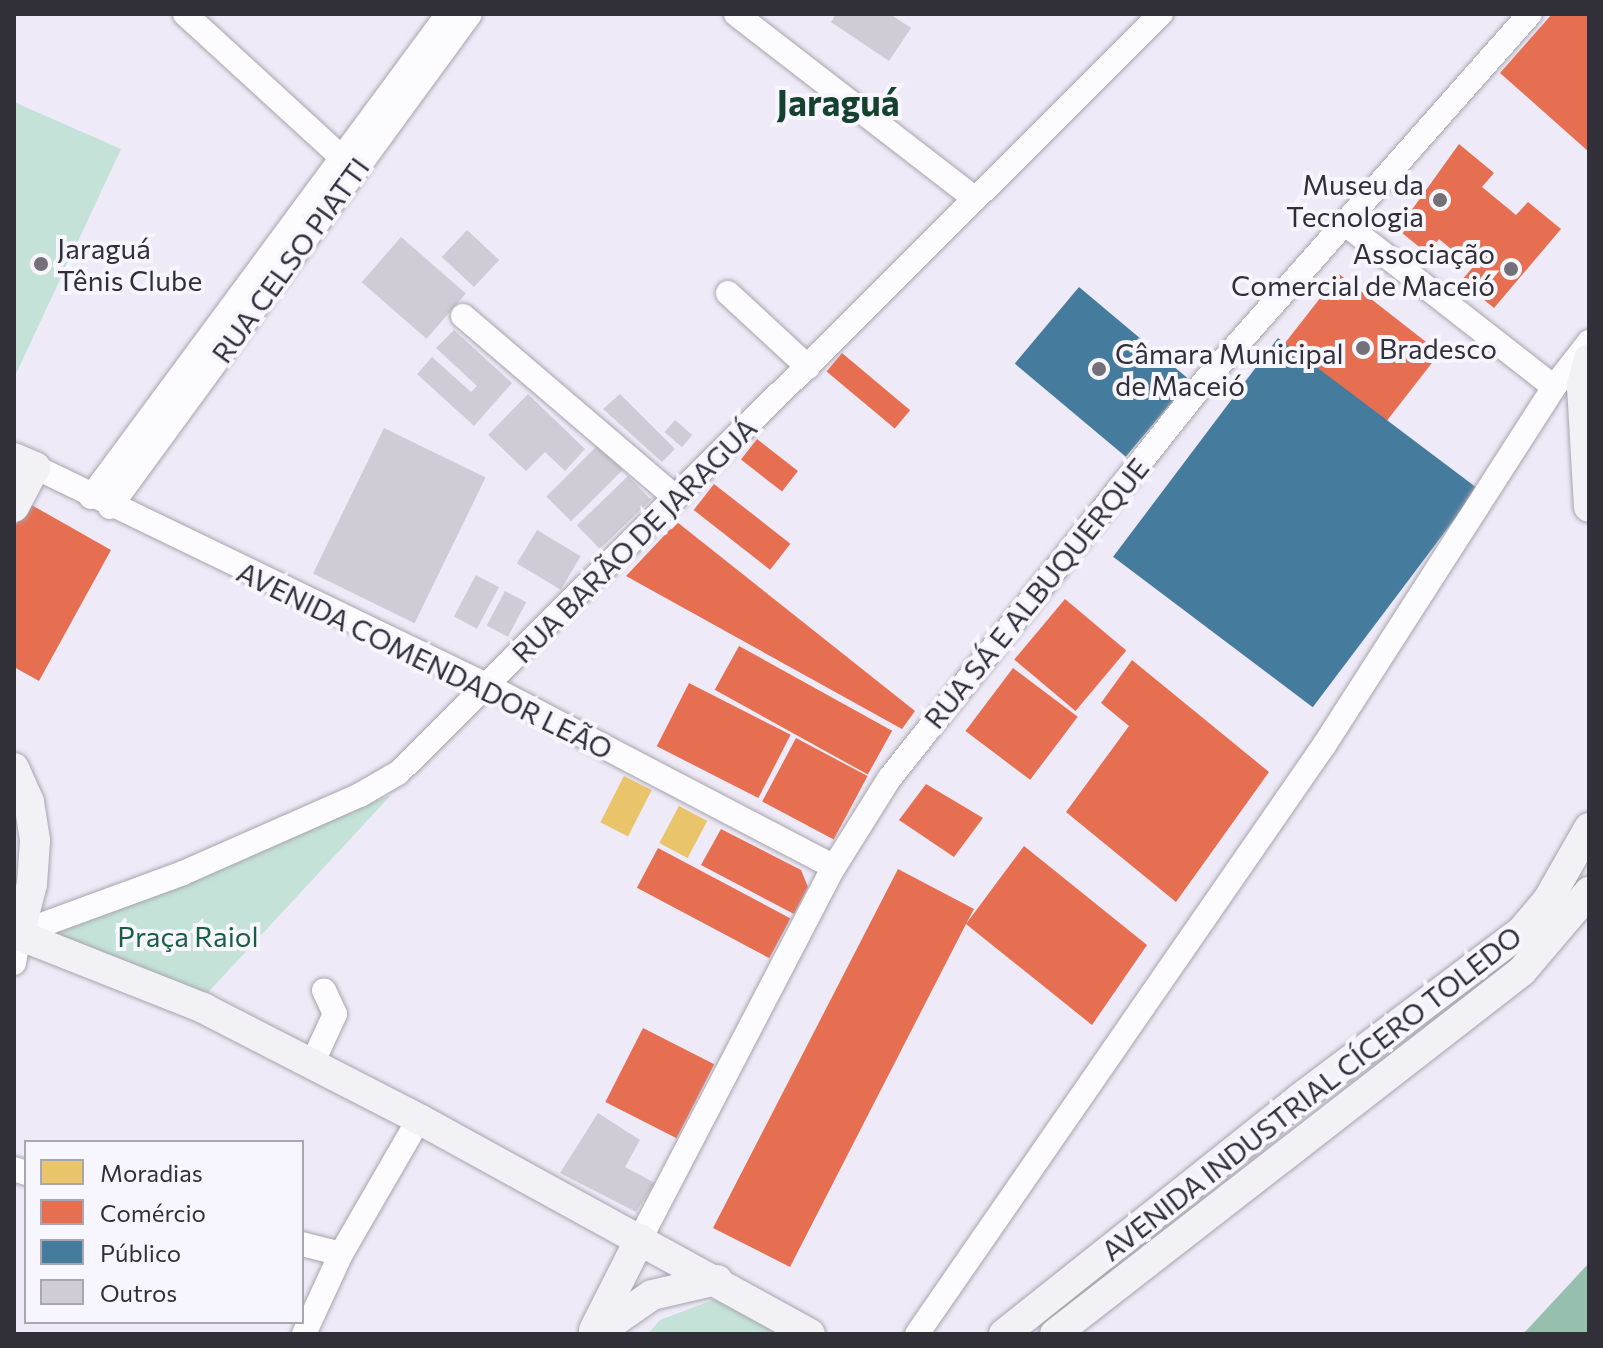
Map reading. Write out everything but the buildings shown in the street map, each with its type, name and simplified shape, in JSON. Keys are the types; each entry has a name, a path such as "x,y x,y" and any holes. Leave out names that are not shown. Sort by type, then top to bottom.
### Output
{"main road":[{"path":"1589,359 1582,386 1589,507"},
{"path":"14,507 24,463"},
{"path":"14,768 29,802 35,841 32,884 16,944 203,1008 419,1119 717,1280 810,1334"},
{"name":"AVENIDA INDUSTRIAL CÍCERO TOLEDO","path":"1004,1334 1299,1099 1521,932 1548,900 1589,828"},
{"name":"AVENIDA INDUSTRIAL CÍCERO TOLEDO","path":"1055,1334 1522,971 1589,892"},
{"path":"594,1334 640,1239"},
{"path":"594,1334 652,1295 717,1280"}],"street":[{"path":"185,14 342,158"},
{"name":"RUA CELSO PIATTI","path":"101,502 342,158 448,14"},
{"name":"RUA CELSO PIATTI","path":"101,502 470,14"},
{"path":"736,14 975,199"},
{"name":"RUA BARÃO DE JARAGUÁ","path":"16,944 360,795 398,773 1161,14"},
{"name":"RUA SÁ E ALBUQUERQUE","path":"640,1239 834,867 889,779 965,678 1205,381 1530,14"},
{"path":"1344,223 1554,387"},
{"path":"728,293 808,367"},
{"path":"463,316 676,498"},
{"path":"917,1334 1325,744 1554,387 1589,342"},
{"name":"AVENIDA COMENDADOR LEÃO","path":"24,463 488,686 834,867"},
{"path":"312,1064 335,1014 324,990"},
{"path":"304,1334 341,1254 419,1119"},
{"path":"304,1245 341,1254"}],"green space":[{"name":"Jaraguá Tênis Clube","path":"14,102 121,149 14,378"},
{"name":"Praça Raiol","path":"391,795 201,1000 52,935 185,879"},
{"path":"713,1300 750,1313 781,1334 648,1334 660,1320"}],"shaded area":[{"path":"1589,1263 1589,1334 1522,1334 1524,1333"}],"place":[{"name":"Museu da Tecnologia","path":"1440,200"},
{"name":"Jaraguá Tênis Clube","path":"41,264"},
{"name":"Associação Comercial de Maceió","path":"1511,269"},
{"name":"Bradesco","path":"1363,348"},
{"name":"Câmara Municipal de Maceió","path":"1099,369"}],"district":[{"name":"Jaraguá","path":"838,102"}]}
